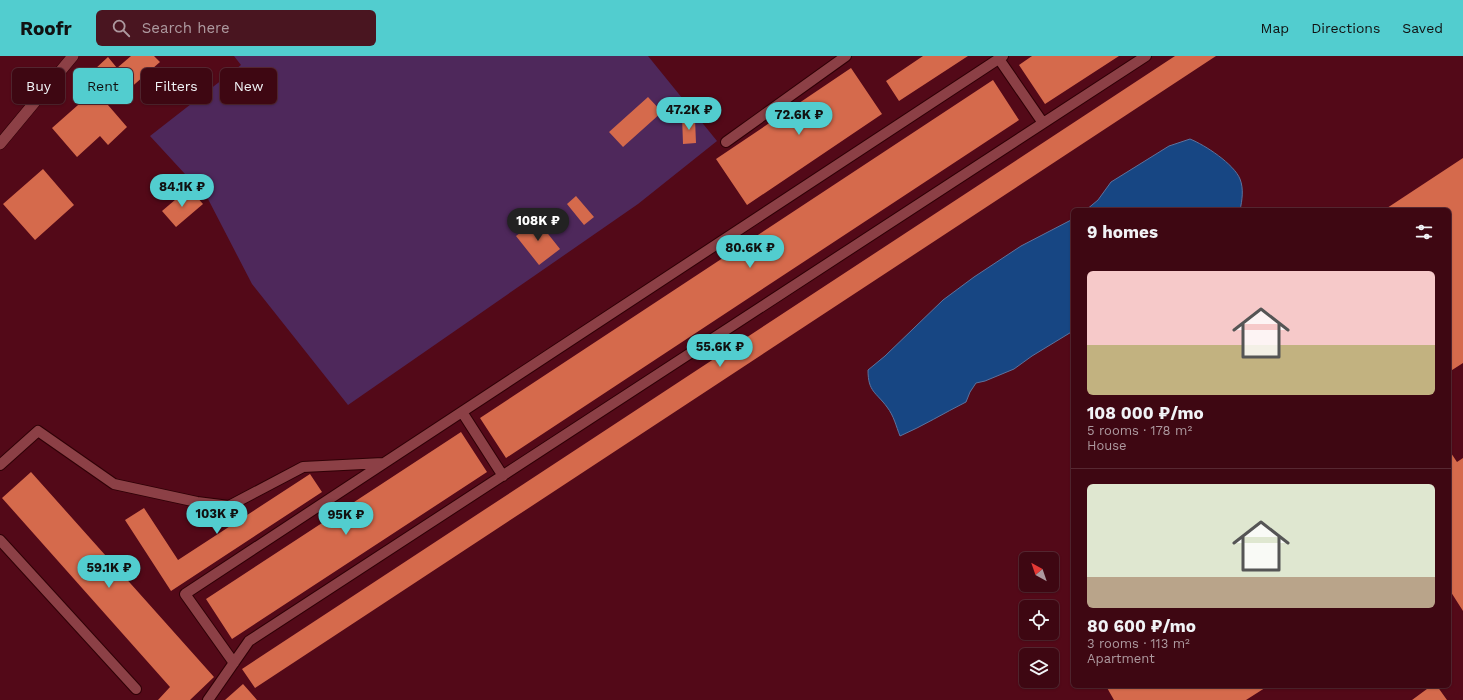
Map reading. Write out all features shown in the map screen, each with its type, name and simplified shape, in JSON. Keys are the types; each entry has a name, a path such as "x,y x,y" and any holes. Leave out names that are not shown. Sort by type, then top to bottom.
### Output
{"street":[{"path":"0,144 73,56"}],"lane":[{"path":"726,142 846,56"},
{"path":"208,700 249,642 1146,56"},
{"path":"234,663 185,594 1001,57 1043,123"},
{"path":"462,412 503,476"},
{"path":"0,466 38,431 114,484 197,502 229,506 303,467 384,463"},
{"path":"0,540 136,689"}],"shaded area":[{"path":"234,56 648,56 717,141 638,204 348,405 252,284 208,199 150,136 191,104 212,104 212,88 220,81 220,104 277,104 277,68 237,68 241,65"}],"water":[{"path":"1190,139 1218,156 1232,167 1240,179 1242,187 1240,208 1088,208 1098,200 1111,182 1169,146"},
{"path":"1071,220 1071,332 1014,369 985,381 976,383 966,402 900,436 889,410 873,391 869,383 868,370 885,356 943,300 974,277 1021,246"}],"building":[{"path":"131,56 154,56 160,62 153,68 141,68 141,79 133,86 133,68 117,68"},
{"path":"923,56 968,56 899,101 886,81"},
{"path":"1032,56 1119,56 1045,104 1019,65"},
{"path":"1175,56 1216,56 255,688 242,669"},
{"path":"108,57 117,68 96,68"},
{"path":"851,68 882,114 747,205 716,159"},
{"path":"993,80 1019,120 506,458 480,418"},
{"path":"648,97 662,112 623,147 609,132"},
{"path":"79,104 107,104 127,127 108,145 100,136 77,157 52,128"},
{"path":"682,116 695,119 696,143 683,144"},
{"path":"1463,158 1463,363 1451,371 1451,208 1387,208"},
{"path":"43,169 74,205 35,240 3,204"},
{"path":"189,188 203,204 176,227 162,211"},
{"path":"576,196 594,217 584,225 567,204"},
{"path":"537,220 560,249 539,265 516,236"},
{"path":"461,432 487,472 232,639 206,599"},
{"path":"1451,453 1457,462 1463,458 1463,611 1451,592"},
{"path":"31,472 214,677 190,700 158,700 170,687 2,498"},
{"path":"310,474 322,492 171,591 125,520 144,508 178,560"},
{"path":"243,684 257,700 225,700"},
{"path":"1107,688 1265,688 1246,700 1114,700"},
{"path":"1428,688 1438,688 1447,700 1412,700"}]}
